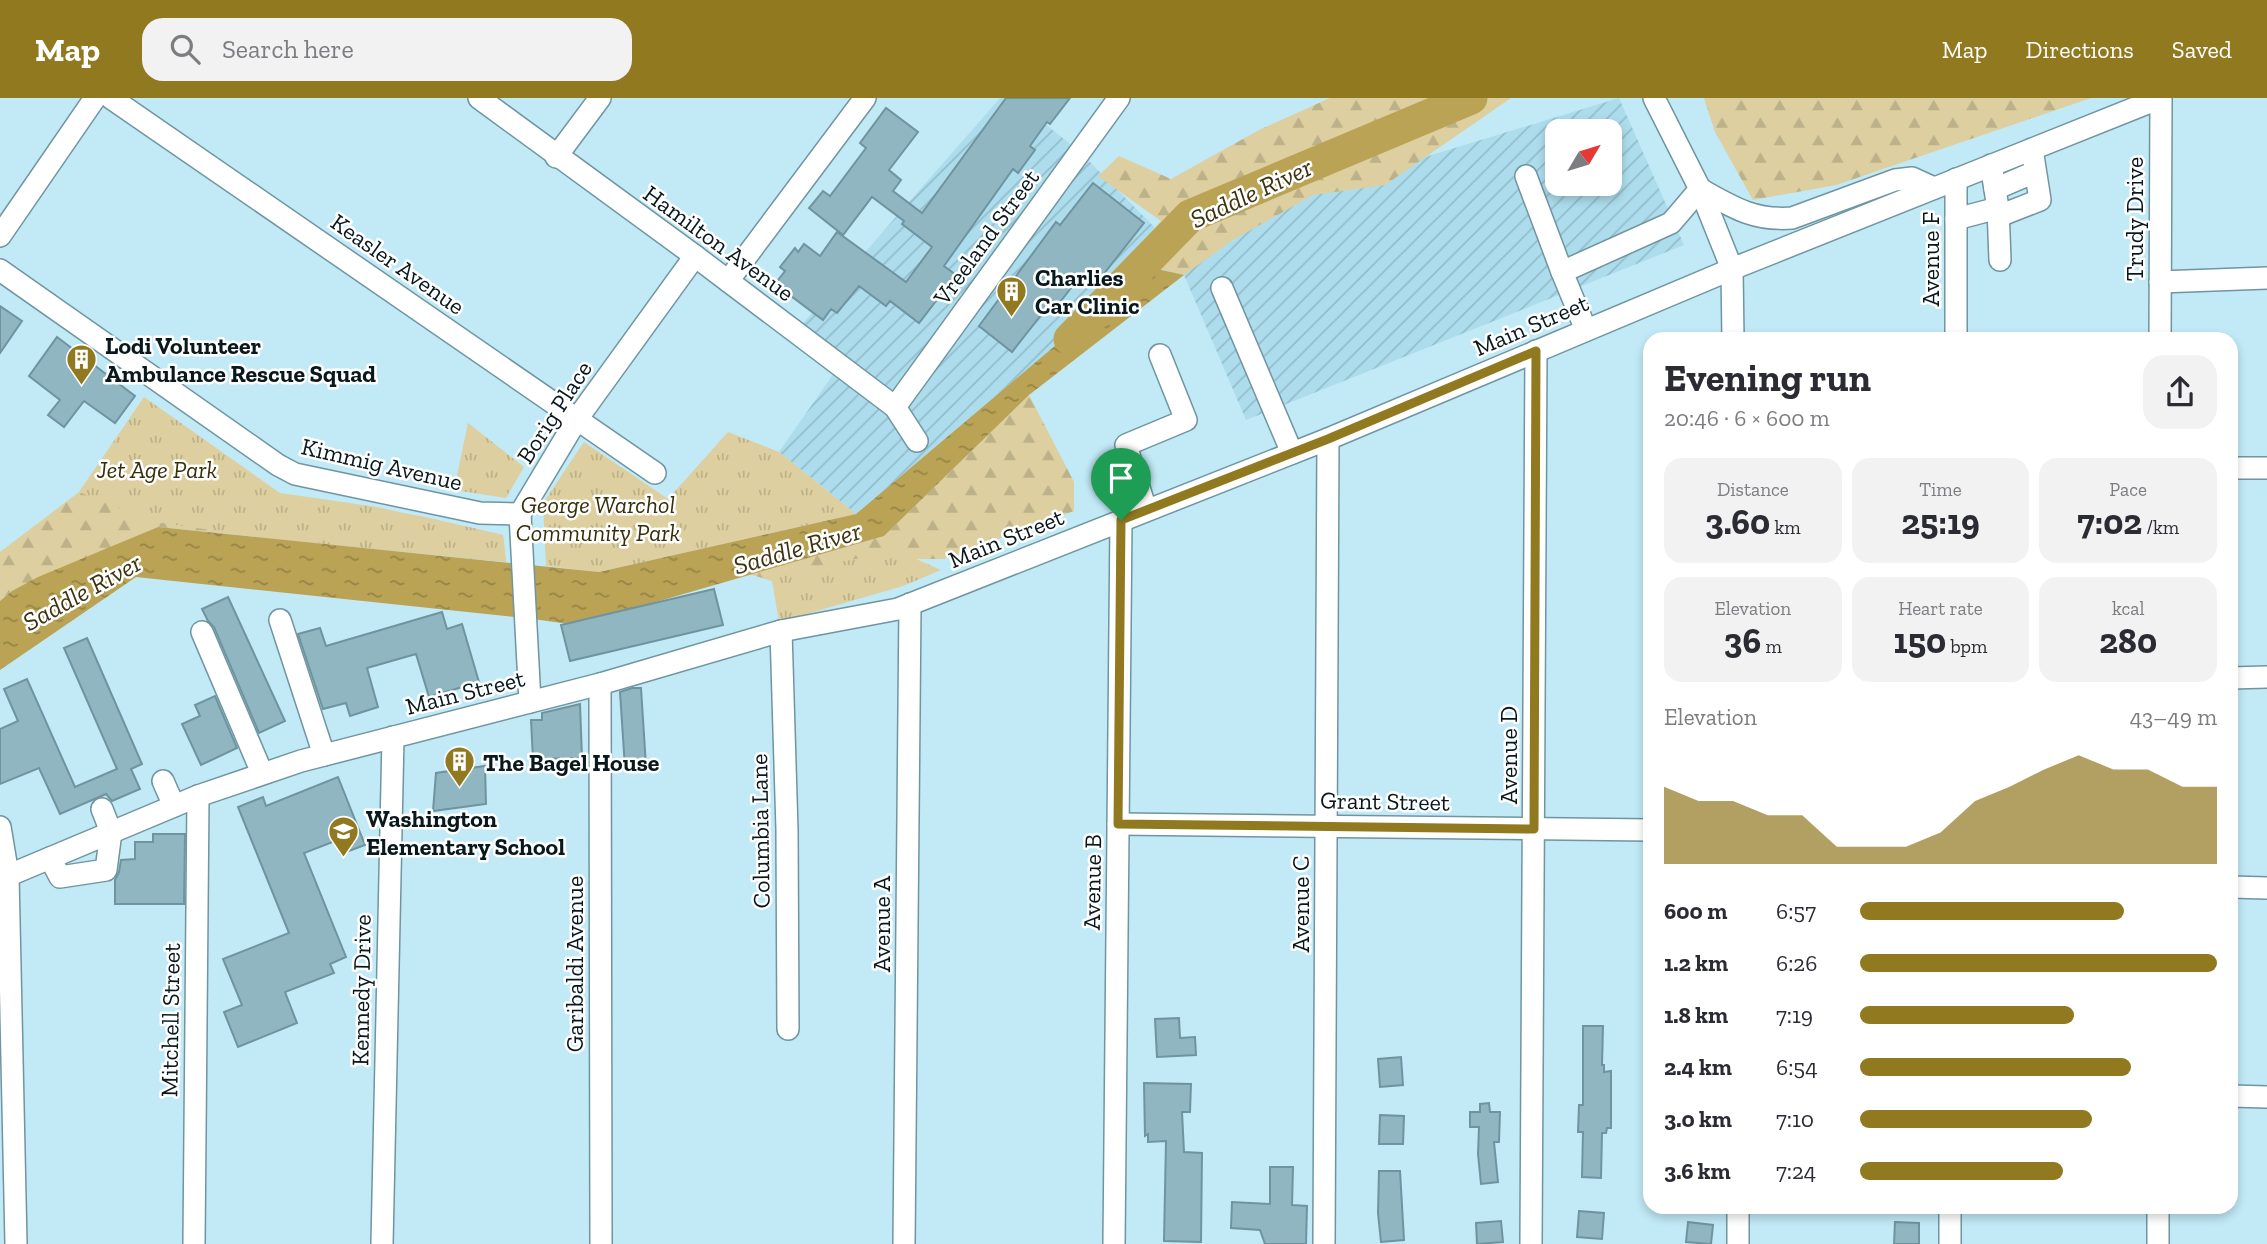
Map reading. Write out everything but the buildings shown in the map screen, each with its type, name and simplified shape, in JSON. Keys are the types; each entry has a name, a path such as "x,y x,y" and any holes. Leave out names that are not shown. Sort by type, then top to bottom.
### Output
{"street":[{"path":"0,236 95,98"},
{"name":"Keasler Avenue","path":"111,98 655,473"},
{"name":"Hamilton Avenue","path":"479,98 895,407 917,441"},
{"path":"556,156 600,98"},
{"path":"728,281 865,98"},
{"name":"Vreeland Street","path":"895,407 1119,98"},
{"path":"1654,98 1700,189 1732,269 1733,332"},
{"name":"Main Street","path":"4,877 198,796 262,773 600,684 781,631 898,609 1328,439 1732,269 2160,98"},
{"name":"Trudy Drive","path":"2160,98 2160,332"},
{"path":"1956,219 1998,204 2035,172 2032,149"},
{"path":"1991,165 1998,204 2000,260"},
{"path":"1526,176 1586,330"},
{"path":"1700,189 1753,216 1779,219 1792,218 1895,180 1912,178 1934,188"},
{"name":"Avenue F","path":"1956,179 1956,332"},
{"path":"1562,272 1671,223 1700,189"},
{"name":"Borig Place","path":"520,514 577,419 695,256"},
{"name":"Kimmig Avenue","path":"0,270 278,465 295,474 480,513 520,514"},
{"path":"2160,282 2267,278"},
{"path":"1223,288 1292,453"},
{"name":"Avenue D","path":"1531,1244 1536,351"},
{"path":"1146,510 1126,445 1186,420 1160,355"},
{"name":"Avenue C","path":"1324,1244 1328,439"},
{"path":"2238,468 2267,468"},
{"path":"520,514 530,702"},
{"name":"Avenue B","path":"1114,1244 1121,520"},
{"name":"Avenue A","path":"904,1244 910,604"},
{"path":"280,620 324,755"},
{"name":"Columbia Lane","path":"781,631 787,830 788,1029"},
{"path":"202,632 262,773"},
{"path":"2238,678 2267,677"},
{"name":"Garibaldi Avenue","path":"600,684 601,1244"},
{"name":"Kennedy Drive","path":"382,1244 393,737"},
{"path":"163,780 174,806"},
{"name":"Mitchell Street","path":"194,1244 188,974 198,796"},
{"path":"50,858 60,877 106,870 111,832 102,809"},
{"name":"Grant Street","path":"1118,824 1643,830"},
{"path":"0,827 4,877 8,1222 16,1244"},
{"path":"2238,887 2267,888"},
{"path":"2238,1096 2267,1097"},
{"path":"1738,1214 1738,1244"},
{"path":"1950,1214 1950,1244"},
{"path":"2158,1214 2158,1244"}],"shaded area":[{"path":"1000,98 1013,98 1080,152 1174,247 1356,178 1545,121 1545,196 1622,196 1622,119 1550,119 1619,98 1684,245 1246,420 1184,275 1148,267 856,514 779,452 841,363 797,330"}],"green space":[{"path":"1330,98 1511,98 1385,185 1313,195 1233,240 1184,275 1125,260 1161,221 1098,176 1119,156 1171,179 1259,130"},
{"path":"1704,98 2091,98 1836,185 1753,200 1715,132"},
{"path":"1029,395 1074,482 1074,511 944,559 896,559 782,584 749,574 884,536"},
{"name":"Jet Age Park","path":"144,397 280,493 377,507 503,535 506,562 274,539 155,522 79,492"},
{"path":"468,423 524,467 506,498 454,490"},
{"name":"George Warchol Community Park","path":"728,432 779,452 856,514 599,572 546,566 543,503 584,442 668,499"},
{"name":"Jet Age Park","path":"105,455 208,491 421,516 503,535 506,562 158,527 12,591 0,601 0,552 79,492"},
{"path":"898,551 941,570 903,586 779,622 771,575"}],"water":[{"name":"Saddle River","path":"1148,267 1184,275 1029,395 884,536 576,625 136,577 0,670 0,601 38,577 158,527 599,572 856,514"}],"waterway":[{"name":"Saddle River","path":"1070,339 1190,216 1471,98"}],"place":[{"name":"Charlies Car Clinic","path":"1012,318"},
{"name":"Lodi Volunteer Ambulance Rescue Squad","path":"82,386"},
{"name":"The Bagel House","path":"460,789"},
{"name":"Washington Elementary School","path":"343,859"}],"route":[{"path":"1536,351 1534,829 1118,824 1121,520 1328,439 1536,351"}]}
